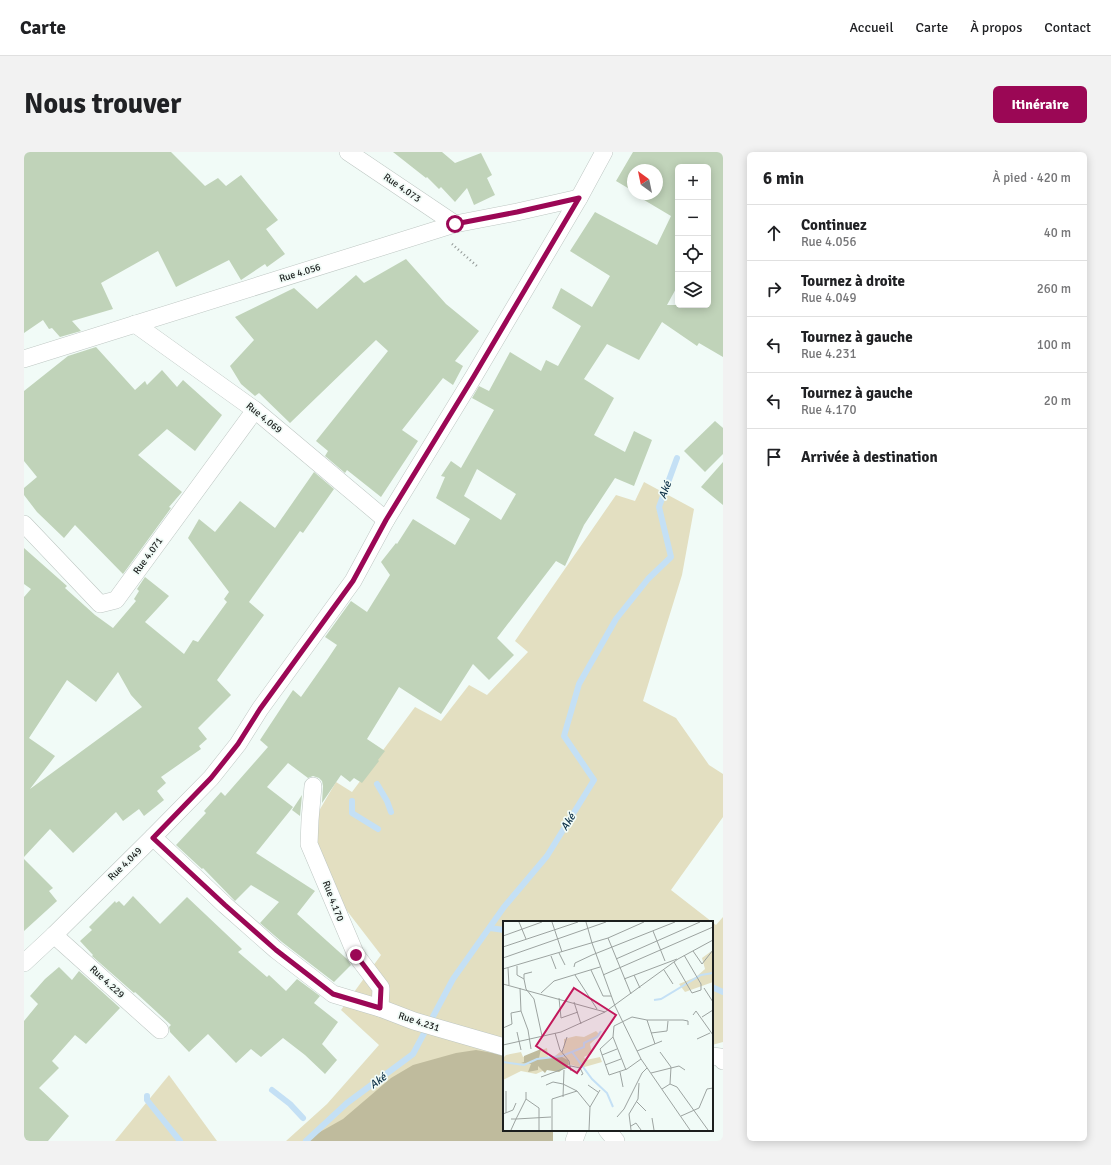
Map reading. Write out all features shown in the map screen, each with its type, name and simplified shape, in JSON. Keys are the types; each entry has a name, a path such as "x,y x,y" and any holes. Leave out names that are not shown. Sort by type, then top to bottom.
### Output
{"street":[{"name":"Rue 4.073","path":"348,152 455,224"},
{"name":"Rue 4.049","path":"24,963 153,838 211,778 238,744 260,709 353,581 386,520 478,369 579,198 604,152"},
{"name":"Rue 4.056","path":"24,359 455,224 579,198"},
{"name":"Rue 4.069","path":"135,324 255,410 386,520"},
{"name":"Rue 4.071","path":"24,524 100,604 116,600 255,410"},
{"name":"Rue 4.170","path":"313,786 309,844 356,955 381,988 380,1008"},
{"name":"Rue 4.231","path":"153,838 276,950 333,994 380,1008 414,1021 503,1047"},
{"name":"Rue 4.229","path":"54,935 160,1030"},
{"path":"713,1056 720,1057 723,1060"},
{"path":"574,1141 578,1131"},
{"path":"608,1131 616,1141"}],"path":[{"path":"435,230 478,267"}],"shaded area":[{"path":"644,482 694,509 682,575 643,701 676,718 709,765 723,774 723,817 671,890 711,921 503,921 503,1112 451,1141 286,1141 327,1104 379,1045 341,1010 381,955 304,855 303,838 336,782 352,792 415,707 441,721 469,685 487,695 528,652 515,641 616,495 635,501"},
{"path":"723,917 723,1042 713,1045 713,923 716,925"},
{"path":"476,1050 503,1055 503,1131 553,1131 553,1141 304,1141 343,1119 391,1078 413,1065 456,1053"},
{"path":"169,1075 217,1141 115,1141"}],"building":[{"path":"24,152 171,152 205,186 218,178 226,186 241,175 278,220 266,229 285,254 267,267 265,264 241,280 229,260 176,287 158,251 101,283 113,309 72,321 81,331 60,337 52,328 49,329 43,320 24,333"},
{"path":"393,152 442,152 455,163 481,153 492,175 487,178 495,195 474,205 467,188 455,202 441,187 439,189 427,177 426,178"},
{"path":"633,152 723,152 723,357 699,343 697,346 662,322 639,360 607,344 584,379 614,398 594,435 625,452 634,431 652,440 634,486 615,478 584,525 565,566 556,561 497,638 514,655 489,680 473,664 441,714 399,687 367,739 385,751 362,783 354,778 350,782 341,775 322,803 322,781 313,776 308,778 288,763 267,787 293,807 256,853 315,891 297,914 347,959 351,965 334,982 260,923 279,902 251,885 235,901 203,868 202,869 176,845 206,813 204,811 221,792 225,796 268,747 260,740 293,690 301,697 337,645 325,637 351,601 367,612 390,575 381,562 396,543 397,544 413,519 455,545 470,519 436,498 445,477 441,476 451,461 461,468 494,410 472,398 479,386 489,391 510,352 541,371 546,360 558,366 581,326 552,308 561,288 592,307 610,276 570,251 595,212 657,245 671,216 644,200 663,200 663,164 627,164 627,187 616,181","holes":["477,469 516,494 501,520 464,496"]},
{"path":"406,259 446,304 479,331 455,361 463,366 453,385 443,378 402,430 418,441 381,497 347,470 345,473 325,456 328,451 316,441 388,351 376,340 290,423 259,393 255,396 241,384 230,366 254,340 235,317 294,288 317,309 356,275 364,283"},
{"path":"96,347 135,390 145,381 147,385 162,370 177,387 183,380 222,415 195,451 167,429 138,455 182,492 169,507 171,508 123,574 75,525 64,538 37,512 24,495 24,488 37,477 24,461 24,391 68,356"},
{"path":"715,421 723,428 723,454 705,472 684,451"},
{"path":"723,462 723,505 701,487"},
{"path":"314,472 334,489 303,533 300,531 249,602 264,615 217,680 231,695 198,728 207,739 199,746 201,749 161,777 166,783 157,791 164,800 144,816 139,809 123,821 116,812 73,853 50,829 24,857 24,597 31,589 24,584 24,548 67,586 65,588 95,615 113,628 136,601 134,599 139,591 137,589 145,577 169,596 145,622 184,654 193,640 198,642 227,602 224,599 229,592 188,538 199,519 215,532 240,501 275,528","holes":["118,672 131,695 142,707 30,789 55,756 29,738 67,680 96,702"]},
{"path":"302,795 300,816 292,810"},
{"path":"24,859 53,888 49,891 57,901 24,931"},
{"path":"133,896 160,924 187,897 242,949 238,952 267,977 269,975 286,991 297,979 320,996 314,1003 338,1022 322,1044 337,1060 325,1074 305,1055 283,1038 261,1057 251,1049 236,1063 208,1034 189,1052 170,1032 169,1027 171,1025 92,956 93,955 80,941 92,930 89,927 115,901 116,903 119,901 124,906"},
{"path":"59,967 72,980 79,971 120,1008 86,1044 75,1035 52,1061 59,1068 39,1088 69,1116 48,1141 24,1141 24,1021 38,1004 30,996 45,979"}],"waterway":[{"name":"Aké","path":"306,1141 347,1103 413,1054 453,979 504,907 547,856 594,780 564,736 579,684 616,619 648,579 671,557 659,507 677,458"},
{"path":"377,784 387,801 391,812"},
{"path":"352,801 352,813 378,829"},
{"path":"490,928 503,930"},
{"path":"713,987 723,992"},
{"path":"272,1090 290,1104 303,1118"},
{"path":"147,1096 147,1100 180,1141"}],"route":[{"path":"356,955 381,988 380,1008 333,994 276,950 153,838 211,778 238,744 260,709 353,581 386,520 474,376 579,198 455,224"}]}
